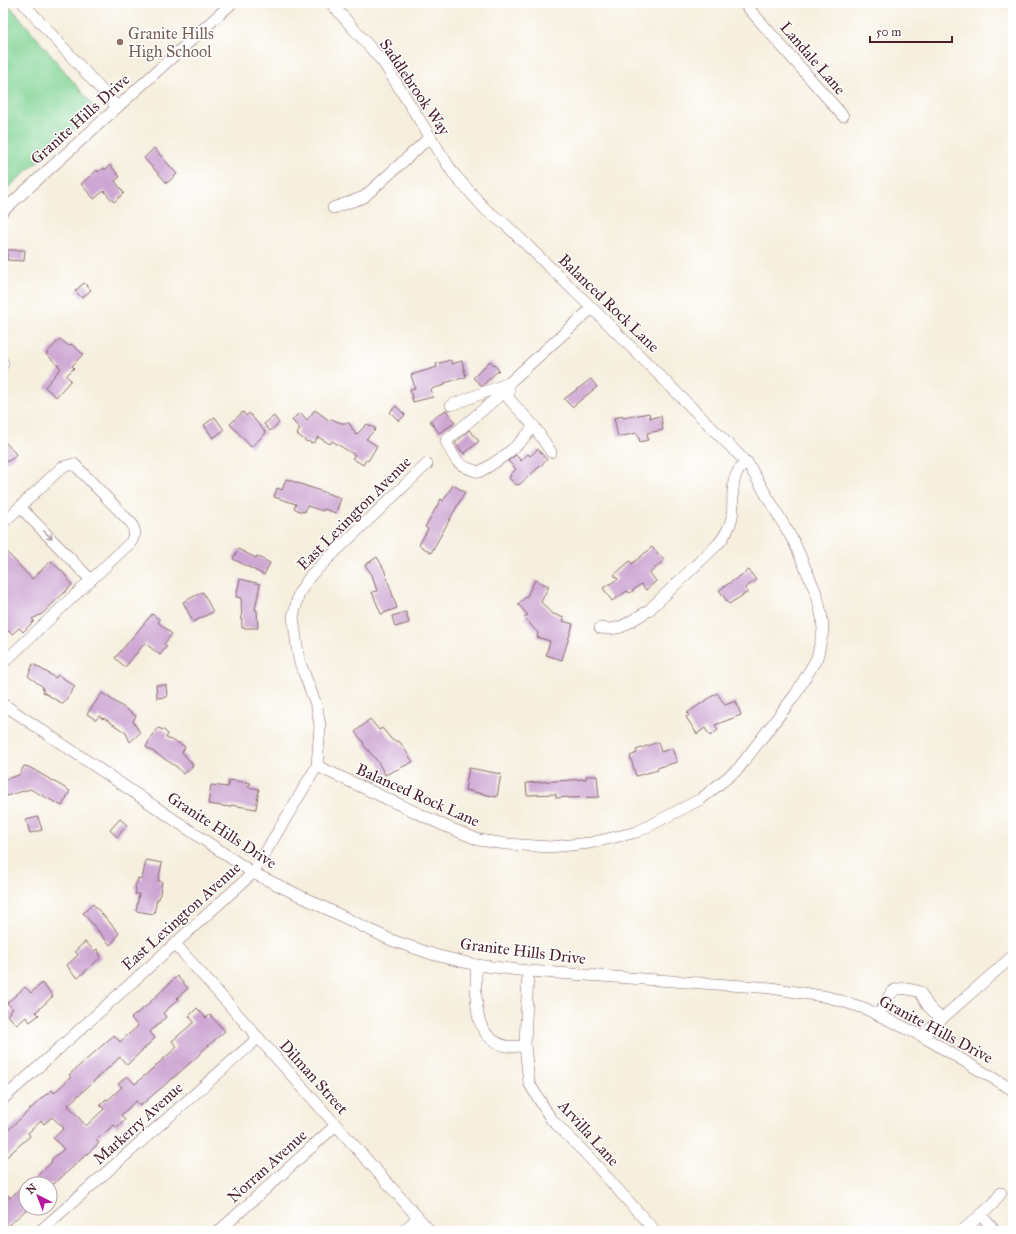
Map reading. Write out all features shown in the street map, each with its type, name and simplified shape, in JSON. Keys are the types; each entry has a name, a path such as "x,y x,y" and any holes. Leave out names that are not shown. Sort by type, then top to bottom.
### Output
{"street":[{"path":"23,3 117,107"},
{"name":"Granite Hills Drive","path":"3,211 232,3"},
{"name":"Saddlebrook Way","path":"330,3 382,62 453,174"},
{"name":"Landale Lane","path":"744,3 843,116"},
{"path":"332,208 364,197 430,137"},
{"name":"Balanced Rock Lane","path":"317,766 445,826 479,840 507,844 550,847 590,843 637,832 701,799 738,769 795,695 816,658 823,631 817,595 794,542 744,460 592,308 506,225 486,210 453,174"},
{"path":"534,426 519,444 498,462 479,472 465,468 454,457 446,441 509,387 592,308"},
{"path":"451,405 509,387"},
{"path":"509,387 509,399 534,426 551,452"},
{"path":"600,628 611,629 622,627 648,611 718,544 725,535 732,516 735,475 744,460"},
{"path":"3,523 62,467 74,464 127,518 132,524 135,533 131,542 3,663"},
{"name":"East Lexington Avenue","path":"3,1100 253,873 317,766 320,726 316,707 299,660 293,616 299,593 311,575 428,464"},
{"path":"20,507 91,580"},
{"name":"Granite Hills Drive","path":"5,709 253,873 391,940 435,955 476,965 528,971 771,988 828,997 864,1008 922,1036 1013,1090"},
{"name":"Dilman Street","path":"175,944 430,1231"},
{"path":"922,1036 1013,956"},
{"path":"476,965 476,1008 483,1030 492,1040 507,1046 525,1046"},
{"name":"Arvilla Lane","path":"528,971 525,1046 529,1083 551,1119 587,1155 655,1231"},
{"path":"879,1015 893,991 899,988 920,992 928,1006 941,1019"},
{"name":"Markerry Avenue","path":"40,1231 258,1038"},
{"name":"Norran Avenue","path":"219,1231 336,1125"},
{"path":"962,1231 992,1205 1001,1193"},
{"path":"980,1215 995,1231"},
{"path":"403,1231 418,1218"}],"green space":[{"path":"3,3 7,3 16,13 96,109 3,192"}],"building":[{"path":"154,148 177,174 167,183 144,158"},
{"path":"110,165 120,177 115,181 124,193 114,202 104,191 94,199 81,184 97,170 98,172 104,168 105,170"},
{"path":"7,250 25,250 24,261 7,260"},
{"path":"84,283 91,290 82,298 75,291"},
{"path":"60,339 69,346 71,344 83,354 72,366 74,368 66,376 71,380 56,397 45,387 61,368 46,354"},
{"path":"450,360 452,364 462,361 466,377 444,383 445,385 431,389 433,397 413,402 410,389 415,388 411,375 437,367 436,364"},
{"path":"490,361 499,370 482,386 473,378"},
{"path":"591,379 597,387 572,407 564,399"},
{"path":"396,406 405,415 399,421 390,412"},
{"path":"315,410 330,421 331,419 341,423 349,423 356,435 367,424 376,429 366,439 377,446 368,461 366,460 363,465 352,458 355,455 332,441 330,444 318,437 314,443 311,443 308,441 307,442 297,434 300,429 292,420 300,412 307,420"},
{"path":"446,410 455,423 439,433 430,421"},
{"path":"243,412 246,416 249,413 266,433 251,447 230,424"},
{"path":"649,413 650,418 661,416 663,430 647,433 648,440 640,442 637,433 618,437 614,418 623,416 623,418"},
{"path":"274,416 279,423 270,431 264,424"},
{"path":"215,417 224,430 213,438 204,425"},
{"path":"469,430 479,441 464,454 455,443"},
{"path":"3,440 16,454 12,459 3,463"},
{"path":"538,449 547,460 519,485 516,485 509,478 516,469 508,461 516,455 521,461 528,454 530,456"},
{"path":"286,479 341,498 336,513 307,506 305,512 299,511 294,508 296,504 274,497 277,488 282,490"},
{"path":"453,485 465,492 431,553 419,545 428,529 425,527 441,499 443,501"},
{"path":"652,547 664,560 650,573 656,581 646,590 641,584 630,593 627,591 612,601 603,588 618,579 614,575 630,561 632,564"},
{"path":"3,548 32,579 51,561 63,572 72,585 42,614 32,619 34,621 23,632 19,628 12,634 3,627"},
{"path":"238,549 256,558 257,556 270,563 264,575 233,559"},
{"path":"377,557 384,569 397,608 381,614 372,592 377,591 372,575 365,565"},
{"path":"749,570 756,580 745,588 748,592 729,604 719,590"},
{"path":"240,579 260,584 255,610 257,610 258,628 242,628 241,598 236,597"},
{"path":"535,580 549,586 541,602 551,613 564,618 563,621 573,624 562,660 546,655 550,641 537,637 538,633 524,617 528,615 518,604 527,596"},
{"path":"203,592 213,612 193,622 183,602"},
{"path":"406,612 409,623 395,627 392,616"},
{"path":"152,614 160,620 158,622 172,634 164,644 167,646 160,655 145,643 125,667 115,658"},
{"path":"33,664 56,678 58,675 75,686 63,704 43,692 43,687 28,676"},
{"path":"156,685 166,685 167,697 157,698"},
{"path":"102,693 136,716 133,721 140,733 130,742 126,733 104,718 103,719 99,716 96,720 87,714"},
{"path":"717,693 725,705 736,701 741,715 715,725 718,730 710,736 705,728 697,734 686,717 689,715 687,713"},
{"path":"370,719 379,730 382,728 392,740 400,742 413,762 385,775 378,762 355,732"},
{"path":"158,728 164,730 168,734 166,738 185,747 182,752 193,765 183,774 177,767 146,747"},
{"path":"658,742 661,752 672,748 677,762 657,768 658,770 636,776 630,756 637,753 636,750"},
{"path":"24,766 29,767 70,791 62,806 30,789 3,797 3,780 19,775"},
{"path":"469,768 501,774 497,797 465,790"},
{"path":"586,776 597,776 599,797 556,798 556,794 527,795 526,783 586,779"},
{"path":"229,780 251,783 248,787 259,789 256,809 231,805 230,807 208,804 211,785 228,787"},
{"path":"38,817 42,830 30,833 26,820"},
{"path":"120,819 127,825 117,837 110,830"},
{"path":"146,860 162,863 158,881 162,882 159,899 157,899 154,914 136,911 139,894 135,894 135,886 138,878 142,879"},
{"path":"93,904 119,933 110,945 83,913"},
{"path":"85,942 95,951 97,949 101,957 78,978 71,972 67,965 78,955 75,951"},
{"path":"177,976 188,988 177,998 179,999 163,1013 166,1017 150,1032 155,1038 127,1065 120,1057 68,1105 86,1126 104,1109 100,1105 122,1087 118,1084 127,1076 135,1084 177,1047 172,1041 194,1022 189,1016 197,1008 206,1018 210,1015 225,1031 140,1106 136,1101 121,1115 125,1120 117,1128 114,1125 96,1140 99,1143 58,1180 58,1176 37,1176 52,1162 51,1160 64,1149 53,1138 64,1128 52,1117 44,1124 41,1121 28,1133 30,1136 3,1160 3,1135 44,1096 52,1090 54,1093 71,1077 69,1075 114,1035 120,1042 138,1026 131,1018 145,1007"},
{"path":"42,983 53,996 36,1012 39,1015 30,1022 26,1017 17,1025 7,1015 13,1009 7,1003 25,987 31,993"},
{"path":"3,1190 10,1198 18,1190 19,1216 3,1230"}],"place":[{"name":"Granite Hills High School","path":"120,42"}]}
